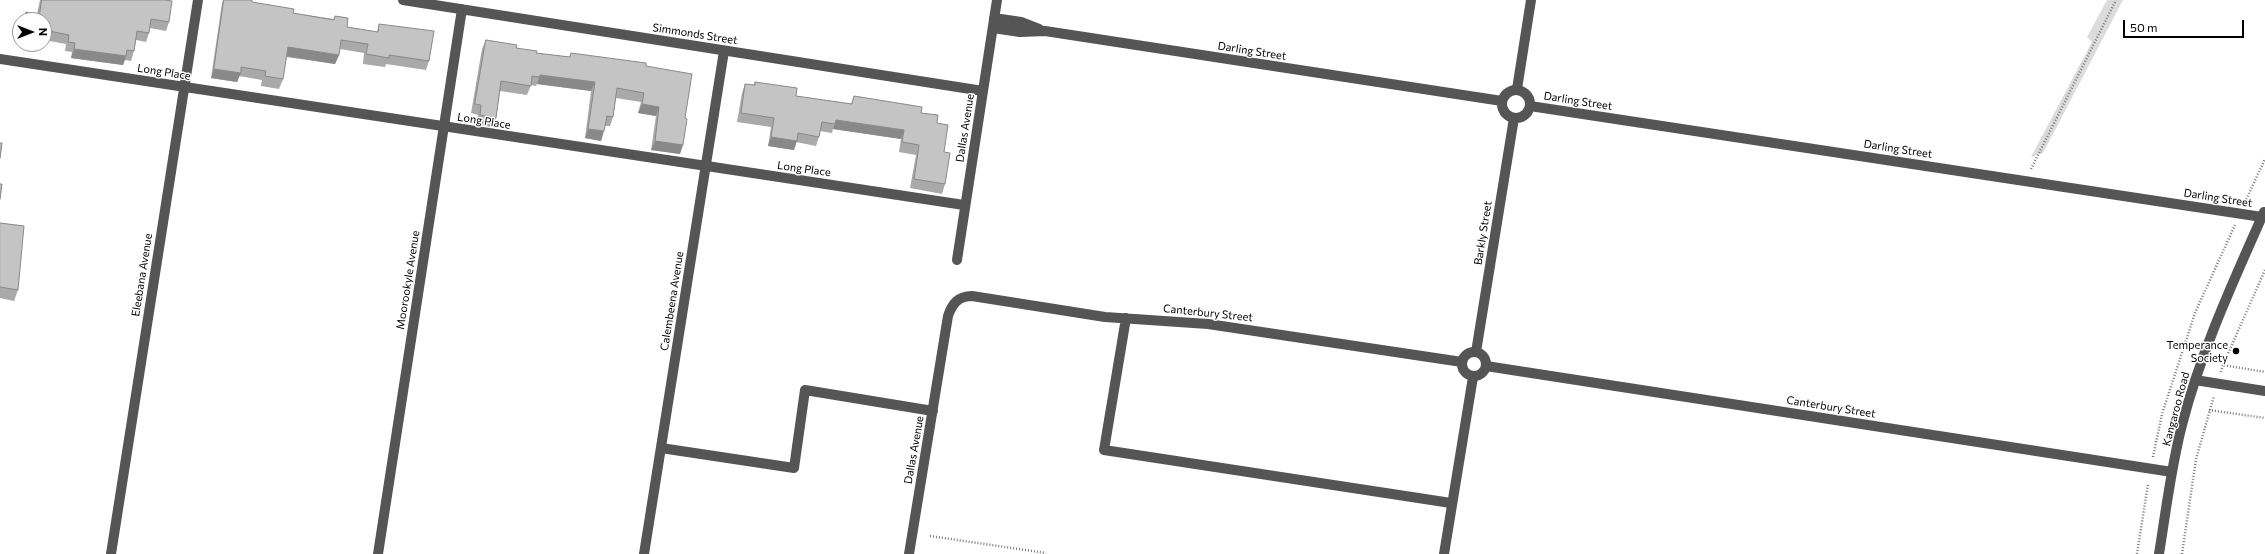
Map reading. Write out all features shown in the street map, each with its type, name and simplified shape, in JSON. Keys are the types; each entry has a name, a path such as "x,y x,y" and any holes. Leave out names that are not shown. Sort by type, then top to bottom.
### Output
{"street":[{"name":"Eleebana Avenue","path":"111,554 198,0"},
{"name":"Simmonds Street","path":"403,0 983,91"},
{"name":"Dallas Avenue","path":"957,260 964,205 997,0"},
{"path":"1517,90 1531,0"},
{"name":"Moorookyle Avenue","path":"378,554 462,9"},
{"name":"Darling Street","path":"994,18 1021,22 1045,31"},
{"name":"Darling Street","path":"992,28 1020,32 1045,31 1502,101"},
{"name":"Calembeena Avenue","path":"644,554 724,51"},
{"name":"Long Place","path":"0,59 964,205"},
{"path":"1517,90 1526,93 1530,106 1527,114 1514,118 1506,114 1502,101 1509,91 1517,90"},
{"name":"Darling Street","path":"1530,106 2026,180 2240,214 2264,214"},
{"name":"Barkly Street","path":"1476,352 1514,118"},
{"name":"Kangaroo Road","path":"2159,554 2172,472 2182,426 2195,380 2221,308 2264,214"},
{"name":"Canterbury Street","path":"954,304 962,297 972,296 1105,317 1208,324 1462,362"},
{"name":"Dallas Avenue","path":"909,554 948,316 954,304"},
{"path":"1126,318 1104,450 1451,503"},
{"path":"1476,352 1485,359 1486,366 1483,373 1473,377 1466,373 1462,362 1468,354 1476,352"},
{"name":"Canterbury Street","path":"1486,366 2172,472"},
{"path":"1444,554 1451,503 1473,377"},
{"path":"2195,380 2265,391"},
{"path":"661,448 794,468 805,390 933,411"}],"path":[{"path":"2026,180 2116,0"},
{"path":"2153,459 2162,414 2195,313 2265,159"},
{"path":"2265,270 2223,365 2265,372"},
{"path":"2182,554 2196,459 2209,410 2265,418"},
{"path":"2138,554 2148,484"},
{"path":"930,536 1046,553"}],"shaded area":[{"path":"2107,0 2123,0 2043,153 2031,157 2092,42 2087,37"}],"building":[{"path":"42,0 172,1 169,22 151,19 149,33 137,31 134,51 127,50 126,56 74,49 75,43 68,42 69,35 52,32 52,12 40,12"},
{"path":"224,0 252,0 252,2 294,9 293,13 334,20 335,16 348,18 347,27 378,32 379,24 434,31 429,61 389,55 389,58 366,54 368,44 341,40 339,55 288,47 283,79 265,76 266,71 241,67 241,73 214,69"},
{"path":"486,40 517,45 516,48 537,51 536,53 570,57 571,53 646,63 646,66 692,74 685,118 687,119 683,145 655,141 659,107 642,104 644,93 617,88 613,117 607,116 604,131 588,129 595,82 540,75 539,77 532,76 531,86 501,81 496,118 480,115 481,105 475,104"},
{"path":"755,82 797,88 796,96 852,104 854,96 922,107 921,113 938,115 937,123 948,125 944,152 950,153 945,184 914,179 919,145 902,142 904,130 836,120 835,124 822,122 819,137 798,133 797,141 771,137 774,118 741,113 745,84 755,85"},
{"path":"0,143 2,143 0,158"},
{"path":"0,184 2,184 0,199"},
{"path":"0,223 24,226 18,290 0,287"}],"place":[{"name":"Temperance Society","path":"2236,351"}]}
